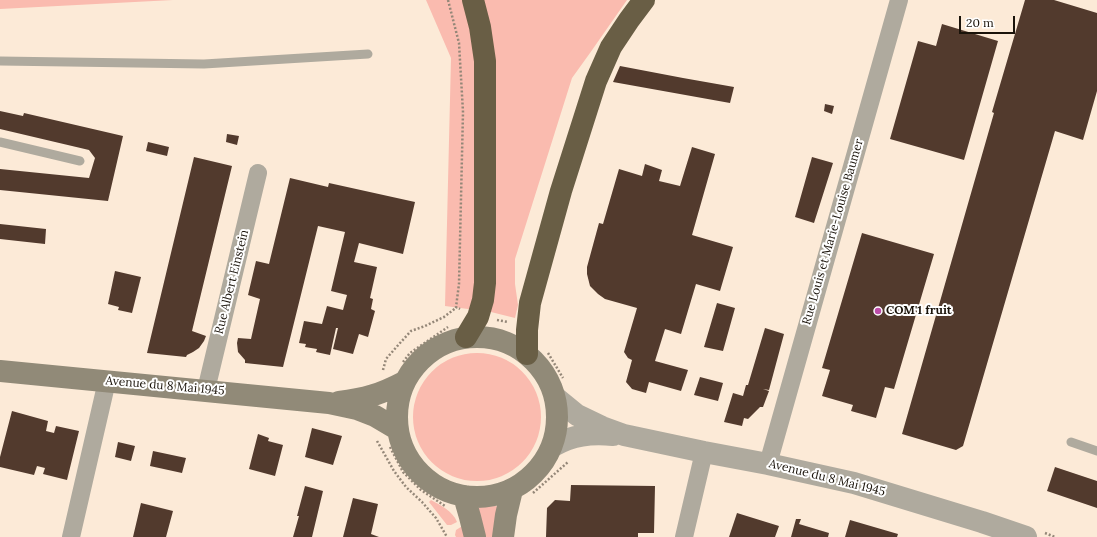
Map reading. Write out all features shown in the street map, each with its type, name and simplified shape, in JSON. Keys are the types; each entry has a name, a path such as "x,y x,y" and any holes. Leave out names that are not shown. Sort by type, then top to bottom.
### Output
{"highway":[{"path":"466,337 482,306 485,283 485,61 480,27 473,0"},
{"path":"527,354 527,330 530,303 561,191 596,81 611,48 628,20 644,0"}],"main road":[{"path":"479,336 505,341 527,354 545,373 551,384 558,409 558,423 552,446 540,467 523,484 512,490 480,498 453,494 433,484 416,469 404,451 397,429 397,407 400,394 404,382 411,370 420,360 441,345 466,337 479,336"},
{"name":"Avenue du 8 Mai 1945","path":"0,371 330,402 357,409 375,416 397,429"},
{"name":"Avenue du 8 Mai 1945","path":"330,402 359,399 378,394 404,382"},
{"path":"503,537 512,490"},
{"path":"464,496 475,537"}],"street":[{"name":"Rue Louis et Marie-Louise Baumer","path":"768,464 899,0"},
{"name":"Rue Albert Einstein","path":"206,390 258,173"},
{"path":"71,537 108,381"},
{"name":"Avenue du 8 Mai 1945","path":"555,397 577,414 602,427 624,435 854,483 1026,537"},
{"name":"Avenue du 8 Mai 1945","path":"552,446 564,440 576,437 596,434 624,435"},
{"path":"684,537 704,452"}],"lane":[{"path":"0,61 204,64 368,54"},
{"path":"0,142 80,161"},
{"path":"1071,442 1097,451"}],"path":[{"path":"378,394 380,378 386,359 400,343 411,331 444,318 460,303"},
{"path":"375,416 377,442 385,457 406,487 436,518 446,537"}],"shaded area":[{"path":"0,0 173,0 0,9"},
{"path":"426,0 627,0 572,78 515,259 515,284 518,305 515,318 491,312 445,306 451,58"},
{"path":"483,353 507,360 518,367 527,376 536,392 540,404 540,430 534,447 527,458 518,467 507,474 490,480 471,481 447,474 436,467 427,458 420,447 414,430 413,411 420,387 427,376 436,367 447,360 464,354"},
{"path":"431,500 442,506 453,515 457,522 447,525 429,502"},
{"path":"496,506 499,508 494,537 485,537 477,507"},
{"path":"464,525 469,537 456,537 456,530"}],"building":[{"path":"1025,0 1054,0 1097,13 1097,91 1083,140 1055,131 963,446 956,450 902,434 994,113 992,112"},
{"path":"942,24 998,41 964,160 890,139 918,41 936,46"},
{"path":"620,66 734,87 730,103 613,82"},
{"path":"825,104 834,106 832,114 824,111"},
{"path":"0,111 23,116 24,113 123,136 108,201 0,190 0,169 89,178 95,158 89,150 0,129"},
{"path":"227,134 239,136 237,145 226,142"},
{"path":"148,142 169,147 167,156 146,151"},
{"path":"692,147 715,154 692,235 733,247 720,291 696,284 681,334 665,329 655,361 688,370 681,391 649,382 646,393 632,389 626,382 632,360 628,358 624,352 637,308 605,299 598,294 590,286 587,267 599,223 603,224 619,169 642,176 645,164 662,170 659,181 680,186"},
{"path":"194,157 232,166 192,331 206,336 199,348 186,357 147,353"},
{"path":"812,157 833,163 814,223 795,217"},
{"path":"290,178 328,187 329,183 415,202 403,254 359,243 354,262 377,267 370,298 373,299 371,309 375,311 368,337 359,334 353,354 333,349 338,328 336,328 330,355 316,352 317,349 305,347 306,344 299,343 304,321 322,324 327,306 343,310 347,295 331,291 345,232 318,226 283,367 245,363 245,360 238,352 237,343 238,338 251,339 260,299 248,295 256,261 269,264"},
{"path":"0,224 46,229 45,244 0,239"},
{"name":"COM'1 fruit","path":"862,233 934,254 894,389 885,387 876,418 851,411 853,405 822,396 830,370 822,368"},
{"path":"115,271 141,277 132,313 118,310 119,307 108,304"},
{"path":"717,303 735,308 723,351 704,347"},
{"path":"765,328 784,334 769,390 763,389 769,391 763,407 760,407 748,419 744,418 742,426 724,422 733,393 743,396 746,385 748,385"},
{"path":"700,377 723,383 718,401 694,395"},
{"path":"12,411 48,421 46,431 54,433 56,426 79,431 67,480 43,474 45,468 37,466 34,475 0,467 0,457"},
{"path":"312,428 342,436 333,465 305,457"},
{"path":"258,434 269,438 268,441 283,445 275,476 249,469"},
{"path":"118,442 135,446 131,461 115,457"},
{"path":"153,451 186,458 182,473 150,466"},
{"path":"1055,467 1097,481 1097,508 1047,491"},
{"path":"571,485 655,486 654,533 638,533 638,537 546,537 547,508 555,500 570,501"},
{"path":"305,486 323,491 312,537 293,537 299,516 297,516"},
{"path":"353,498 378,504 371,534 379,537 343,537"},
{"path":"141,503 173,511 166,537 133,537"},
{"path":"737,513 779,526 775,537 729,537"},
{"path":"796,519 801,519 799,524 829,533 828,537 791,537"},
{"path":"850,520 898,534 897,537 845,537"}],"place":[{"name":"COM'1 fruit","path":"878,311"}]}
